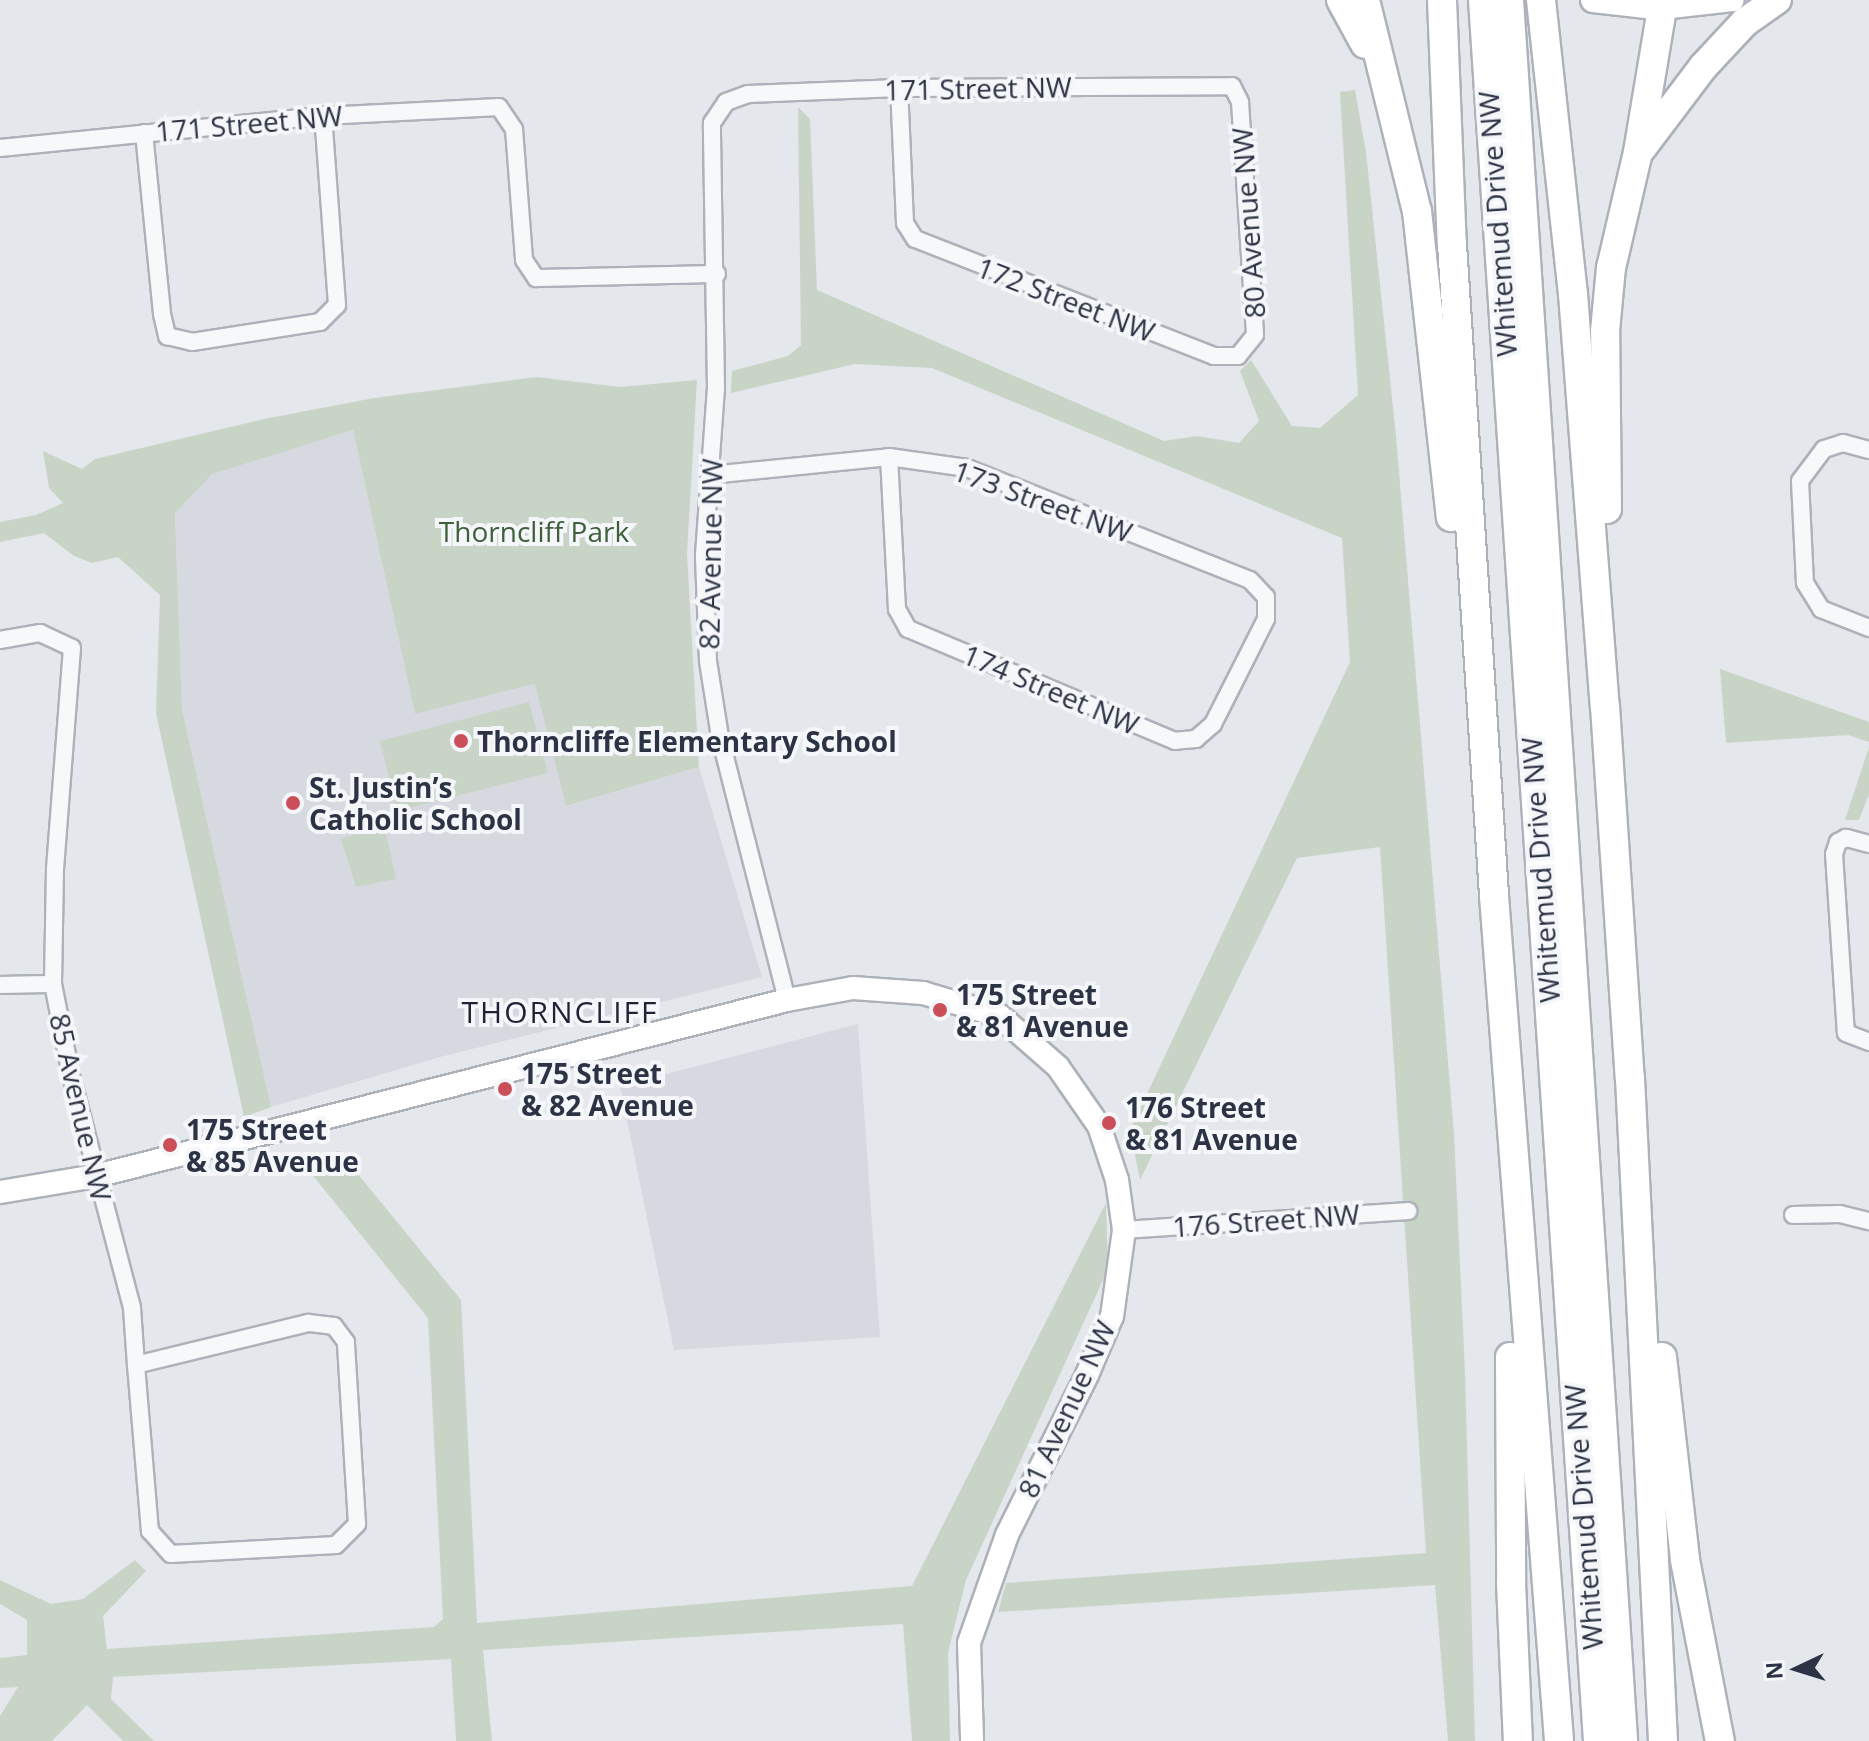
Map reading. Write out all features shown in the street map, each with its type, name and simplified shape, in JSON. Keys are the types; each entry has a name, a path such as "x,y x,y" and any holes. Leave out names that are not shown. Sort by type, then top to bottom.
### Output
{"highway":[{"path":"1341,0 1359,32 1391,112"},
{"path":"1365,0 1417,211 1457,572 1479,667"},
{"path":"1442,0 1446,154 1479,667 1530,1396 1559,1741"},
{"name":"Whitemud Drive NW","path":"1483,0 1598,1741"},
{"name":"Whitemud Drive NW","path":"1509,0 1623,1741"},
{"path":"1541,0 1573,294 1605,706 1630,1078 1663,1741"},
{"path":"1638,152 1703,67 1745,22 1777,0"},
{"path":"1605,706 1605,331 1611,268 1638,152 1661,4"},
{"path":"1506,1036 1514,1664 1518,1741"},
{"path":"1630,1078 1685,1560 1720,1741"},
{"path":"1507,1741 1514,1664"}],"main road":[{"path":"1593,0 1661,4"}],"street":[{"path":"1661,4 1733,0"},
{"name":"171 Street NW","path":"726,102 748,94 899,88 1232,86"},
{"name":"80 Avenue NW","path":"1232,86 1240,102 1255,335 1238,356"},
{"name":"172 Street NW","path":"899,88 905,223 915,239 1214,356 1238,356"},
{"name":"82 Avenue NW","path":"726,102 712,123 717,274 716,388 704,555 708,661 720,737 787,1000"},
{"name":"171 Street NW","path":"0,148 323,116 499,107 514,129 524,260 536,278 717,274"},
{"path":"144,133 162,314 167,336 192,342 320,322 337,305 323,116"},
{"path":"1864,448 1843,443 1824,449 1800,481 1805,583 1821,609 1869,628"},
{"name":"173 Street NW","path":"710,475 889,457 967,468 1250,580 1266,597 1266,619 1213,724 1196,739"},
{"name":"174 Street NW","path":"889,457 897,609 908,629 1175,741 1196,739"},
{"name":"85 Avenue NW","path":"0,640 40,633 72,648 55,869 53,984 96,1176 132,1308 136,1365 150,1531 171,1554 336,1545 357,1524 346,1342 334,1326 308,1323 136,1365"},
{"path":"1869,844 1846,838 1838,842 1834,854 1846,1033 1869,1042"},
{"path":"0,985 53,984"},
{"name":"81 Avenue NW","path":"787,1000 853,988 923,993 1000,1016 1058,1067 1099,1126 1117,1180 1124,1230 1112,1316 1087,1375 1007,1535 969,1643 972,1741"},
{"path":"0,1192 96,1176 787,1000"},
{"name":"176 Street NW","path":"1124,1230 1408,1211"},
{"path":"1793,1215 1840,1214 1869,1221"}],"shaded area":[{"path":"353,430 415,714 536,684 567,806 699,767 762,977 440,1057 271,1107 182,709 175,512 212,473"},
{"path":"858,1024 880,1337 674,1350 620,1086"}],"green space":[{"path":"1355,90 1366,152 1396,436 1454,1134 1465,1373 1475,1741 1448,1741 1435,1585 998,1612 1006,1583 1426,1553 1380,847 1297,858 1140,1180 1130,1130 1350,662 1342,538 932,368 855,364 731,393 732,371 788,356 801,345 798,107 810,119 817,290 1164,441 1197,436 1239,443 1259,421 1240,371 1251,360 1292,426 1320,428 1358,395 1340,92"},
{"name":"Thorncliff Park","path":"537,377 620,387 697,380 687,553 699,767 566,806 535,684 415,714 353,430 212,474 175,513 182,709 271,1107 244,1117 156,713 160,595 118,557 92,563 74,556 44,533 0,542 0,522 36,515 63,503 49,488 43,451 82,469 95,459 264,419 374,398"},
{"path":"1720,669 1869,722 1869,742 1848,735 1726,743"},
{"path":"529,702 548,773 397,811 380,741"},
{"path":"1869,747 1869,794 1859,820 1845,820"},
{"path":"384,824 396,879 356,887 341,839"},
{"path":"339,1151 461,1300 477,1623 912,1586 1106,1203 1108,1269 966,1580 948,1653 950,1741 912,1741 903,1624 483,1650 492,1741 456,1741 451,1659 113,1677 111,1699 154,1741 123,1741 87,1705 52,1741 0,1741 0,1716 18,1687 0,1688 0,1658 27,1655 27,1620 0,1604 0,1580 51,1604 83,1599 135,1560 146,1571 103,1616 107,1649 434,1627 443,1619 428,1318 302,1162"}],"place":[{"name":"Thorncliffe Elementary School","path":"461,741"},
{"name":"St. Justin’s Catholic School","path":"293,803"},
{"name":"175 Street & 81 Avenue","path":"940,1010"},
{"name":"175 Street & 82 Avenue","path":"505,1089"},
{"name":"176 Street & 81 Avenue","path":"1109,1123"},
{"name":"175 Street & 85 Avenue","path":"170,1145"}],"district":[{"name":"THORNCLIFF","path":"560,1012"}]}
